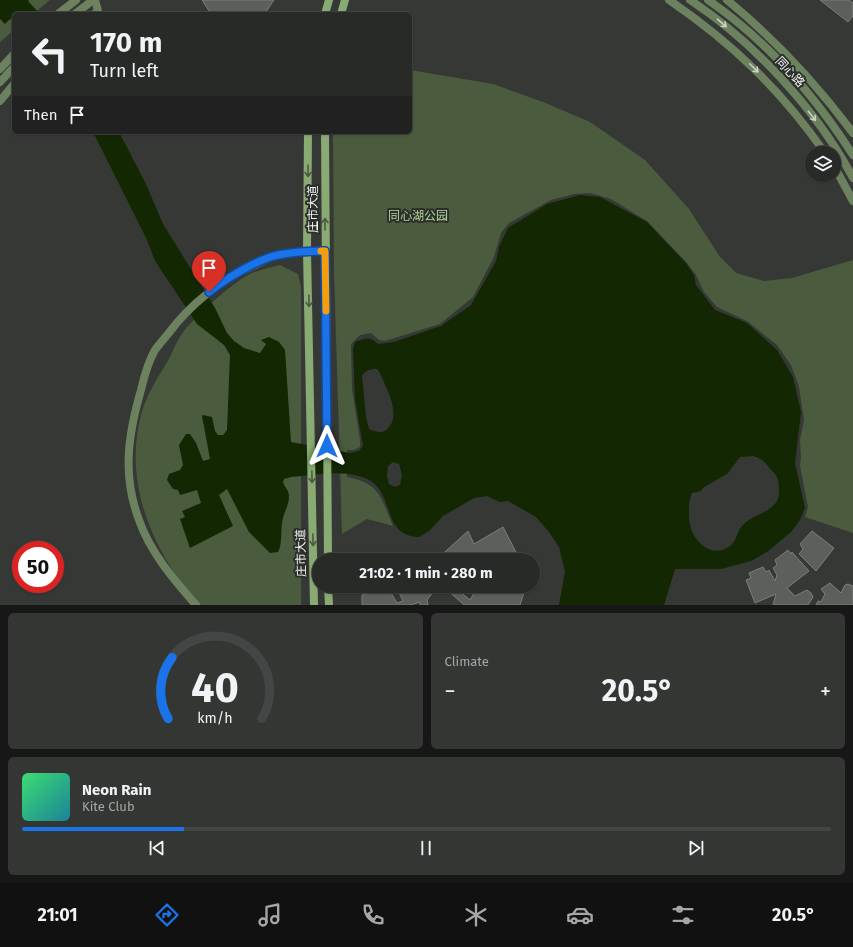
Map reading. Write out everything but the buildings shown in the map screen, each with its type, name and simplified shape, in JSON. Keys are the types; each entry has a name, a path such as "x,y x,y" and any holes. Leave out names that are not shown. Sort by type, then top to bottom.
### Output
{"main road":[{"path":"326,12 329,0"},
{"path":"342,12 345,0"},
{"name":"庄市大道","path":"308,134 307,251 312,425 314,605"},
{"name":"庄市大道","path":"325,134 328,553"},
{"path":"328,593 329,605"}],"street":[{"path":"60,12 76,0"},
{"path":"78,12 94,0 98,11 97,12"},
{"path":"669,0 705,25 742,55 776,90 806,126 820,146"},
{"name":"同心路","path":"690,0 709,12 769,66 800,100 826,133 853,178"},
{"name":"同心路","path":"708,0 721,9 784,65 829,119 853,155"},
{"path":"727,0 770,36 818,86 853,133"},
{"path":"0,69 12,56"},
{"path":"0,82 12,69"},
{"path":"0,101 12,86"},
{"path":"841,179 853,201"},
{"path":"196,605 153,548 138,519 133,502 129,482 128,452 131,426 144,379 155,351 181,317 197,301 220,283 276,255 307,251 325,251"}],"green space":[{"path":"0,0 50,0 35,12 12,12 12,32 0,42"},
{"name":"同心湖公园","path":"412,70 493,84 543,102 590,122 645,160 689,209 720,257 736,273 764,281 792,278 853,260 853,533 805,517 808,507 800,466 800,440 804,420 799,387 791,365 777,345 747,321 717,307 704,292 696,275 687,263 647,221 611,199 590,193 574,194 551,200 509,223 501,233 494,257 473,297 440,324 385,341 379,340 371,333 360,335 351,344 352,389 360,447 354,450 347,450 347,477 366,483 378,493 393,526 367,519 342,534 334,271 333,134 412,134"},
{"path":"280,265 298,274 301,287 301,605 199,605 167,562 155,539 145,514 139,489 136,464 137,438 142,411 151,390 178,340 190,324 214,300 241,279 255,272"}],"shaded area":[{"path":"0,0 29,0 28,1 38,12 12,12 12,21 10,19 5,24 0,19"},
{"path":"94,134 120,134 146,184 163,224 215,308 227,333 234,341 244,348 260,353 266,344 261,340 269,337 279,342 285,350 291,442 350,453 359,451 363,446 355,399 353,349 355,342 367,338 378,344 394,342 441,326 471,305 496,261 499,247 508,228 547,204 580,195 600,197 647,222 686,263 694,275 696,285 715,310 747,323 777,350 793,377 801,412 795,463 805,508 800,520 791,532 767,552 751,561 721,569 675,569 664,605 559,605 565,572 559,547 536,517 508,501 500,502 487,496 474,498 443,516 429,531 419,537 407,535 398,529 393,521 381,492 375,484 356,475 338,473 318,474 284,479 283,482 288,492 289,499 283,518 280,548 278,552 270,553 249,532 227,489 219,495 233,526 190,548 180,519 185,517 182,511 201,503 197,490 180,495 178,490 173,489 167,480 169,474 180,470 183,465 179,445 186,434 190,434 196,443 203,461 210,459 203,415 212,417 215,431 218,435 223,435 227,430 230,355 224,345 197,324 155,261 147,240","holes":["373,369 377,369 389,393 394,415 387,430 382,432 369,429 366,417 362,376 368,370","753,456 765,463 777,478 779,497 772,507 743,525 730,546 718,551 706,548 697,540 691,528 689,510 692,493 701,491 704,487 727,474 740,457","393,462 399,464 402,475 400,485 395,487 389,484 387,476 388,466"]}],"slow traffic":[{"path":"321,251 325,251 326,311"}],"route":[{"path":"209,292 220,283 276,255 307,251 325,251 327,446"}]}
